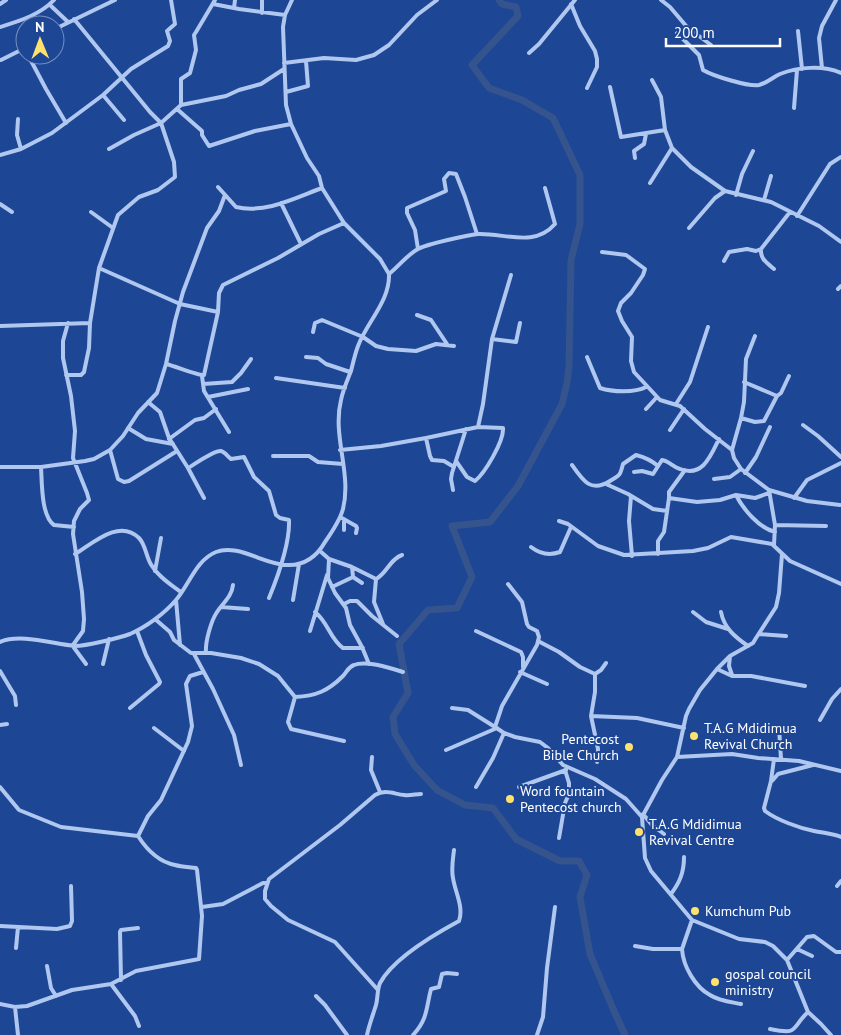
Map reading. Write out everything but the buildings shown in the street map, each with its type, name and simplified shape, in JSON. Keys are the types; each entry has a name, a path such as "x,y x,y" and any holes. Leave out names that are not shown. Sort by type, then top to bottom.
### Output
{"street":[{"path":"0,4 6,0"},
{"path":"0,27 26,19 54,0"},
{"path":"65,24 115,0"},
{"path":"0,155 37,142 103,95 122,76 170,44 167,31 175,24 171,0"},
{"path":"234,8 235,0"},
{"path":"262,0 262,12"},
{"path":"292,0 284,15 286,106 291,124 307,158 319,176 322,188 344,223 380,259 389,274 387,288 376,314 358,345 341,400 338,422 345,480 342,518 344,530"},
{"path":"284,63 324,58 356,60 374,55 389,45 416,14 437,0"},
{"path":"529,53 539,44 575,0"},
{"path":"661,0 670,7 687,27 711,45"},
{"path":"822,68 819,38 822,26 836,0"},
{"path":"181,105 181,80 190,73 196,50 196,32 214,2 234,8 284,15"},
{"path":"50,4 68,22"},
{"path":"571,4 580,26 595,51 597,59 597,67 587,88"},
{"path":"66,375 81,375 84,372 89,348 90,323 99,268 118,215 131,203 146,194 158,190 175,177 174,162 161,123 74,19"},
{"path":"794,108 799,70 798,31"},
{"path":"677,33 699,55 702,69 709,74 752,85 759,85 780,74 799,70 822,68 841,73"},
{"path":"1,60 15,53"},
{"path":"286,92 308,86 306,61"},
{"path":"33,65 66,123"},
{"path":"109,148 161,123 181,105 226,96 239,90 262,84 284,69"},
{"path":"652,80 661,97 665,130 672,148 691,167 725,191 764,200 819,226 840,241"},
{"path":"610,87 621,137 665,130"},
{"path":"103,95 124,120"},
{"path":"177,109 202,131 202,135 209,146 260,130 291,124"},
{"path":"18,119 17,135 20,149"},
{"path":"635,158 635,149 644,144 646,134"},
{"path":"650,183 672,148"},
{"path":"736,195 742,174 753,151"},
{"path":"797,216 830,164 841,157"},
{"path":"418,249 415,230 407,208 446,191 444,179 449,173 456,174 466,197 477,234"},
{"path":"764,200 771,176"},
{"path":"218,187 236,207 243,209 265,208 322,188"},
{"path":"389,274 418,249 430,245 477,234 534,237 554,226 555,222 546,188"},
{"path":"689,228 715,198 725,191"},
{"path":"0,467 41,467 74,463 94,459 110,450 157,393 180,304 202,238 219,211 225,195"},
{"path":"281,203 301,244"},
{"path":"0,204 12,212"},
{"path":"90,212 113,228"},
{"path":"774,269 762,259 760,255 761,249 790,212"},
{"path":"229,432 204,390 202,376 207,366 218,312 219,293 223,285 344,223"},
{"path":"724,261 729,252 747,249 756,251 761,249"},
{"path":"602,252 626,255 645,269 631,293 621,303 618,311 632,337 630,355 632,367 646,387 660,400 676,404 732,450"},
{"path":"99,268 180,304 218,312"},
{"path":"478,427 492,339 511,275"},
{"path":"417,315 431,320 447,344"},
{"path":"313,332 315,323 322,320 363,337 376,346 388,349 416,351 429,346 447,344 454,346"},
{"path":"68,323 63,341 63,358 71,396 75,432 74,463 88,493 89,500 80,509 74,521 84,619 83,631 73,645"},
{"path":"0,326 90,323"},
{"path":"492,339 516,342 520,323"},
{"path":"676,404 690,382 708,327"},
{"path":"755,336 746,359 741,418 732,450 734,458 741,469 769,491 794,498 840,505"},
{"path":"306,357 318,358 326,364 350,372"},
{"path":"587,358 600,388 627,390 643,389 646,387"},
{"path":"203,384 232,382 251,359"},
{"path":"166,364 202,376"},
{"path":"741,418 755,422 764,421 789,376"},
{"path":"276,378 345,388"},
{"path":"744,382 777,396"},
{"path":"208,397 248,389"},
{"path":"646,409 657,397"},
{"path":"148,402 160,412 171,442 204,498"},
{"path":"168,456 171,442 195,420 204,418 216,409"},
{"path":"670,430 684,410"},
{"path":"803,425 818,436 841,458"},
{"path":"340,450 381,446 478,427 504,428 497,450 475,481 467,476 456,461"},
{"path":"745,472 756,457 770,427"},
{"path":"128,428 146,439 171,442"},
{"path":"453,490 451,479 466,429"},
{"path":"426,438 432,460 444,461 454,467"},
{"path":"634,472 642,470 653,474 660,461 665,460 679,469 696,470 705,465 719,439"},
{"path":"110,450 118,479 124,482 129,481 177,451"},
{"path":"188,468 204,457 220,451 224,452 231,459 245,458 254,477 269,491 276,515 289,520 280,565 269,598"},
{"path":"572,465 584,482 597,486 617,478 622,471 623,464 637,454 658,466"},
{"path":"273,456 308,456 318,462 343,464"},
{"path":"794,498 807,480 841,463"},
{"path":"41,467 48,518 54,525 74,527"},
{"path":"714,479 730,477 741,469"},
{"path":"658,554 658,541 664,532 669,498 668,492 684,470"},
{"path":"606,484 632,496 653,509 667,511"},
{"path":"669,498 697,502 720,500 736,495 755,498 769,491"},
{"path":"769,491 775,525 774,545"},
{"path":"736,495 742,507 760,525 775,532"},
{"path":"632,496 629,521 632,556"},
{"path":"342,518 356,526 356,533"},
{"path":"0,642 13,639 73,645 109,639 137,631 155,619 176,600 200,565 217,551 239,551 280,565 299,564 308,561 320,551 342,518"},
{"path":"559,521 606,550 632,556 703,549 731,537 774,545 787,559 798,566 841,583"},
{"path":"775,525 826,526"},
{"path":"531,547 544,554 560,552 571,527"},
{"path":"76,554 106,534 119,530 138,537 155,571 181,592"},
{"path":"155,571 161,538"},
{"path":"320,551 329,559 352,567 376,579"},
{"path":"782,554 776,606 752,643 730,656 717,669 693,702 677,757 642,816 644,853 651,871 692,920 739,939 770,944 787,960 808,1012 831,1035"},
{"path":"376,579 380,577 394,559 402,555"},
{"path":"310,631 327,575 329,559"},
{"path":"293,600 299,564"},
{"path":"352,567 353,577"},
{"path":"327,575 332,587 348,612 353,630 369,664"},
{"path":"353,577 362,583"},
{"path":"332,587 353,577"},
{"path":"376,579 374,602 383,624"},
{"path":"496,728 502,706 538,641 538,633 527,624 522,602 508,584"},
{"path":"206,653 205,644 215,616 230,595 233,585"},
{"path":"176,600 180,645"},
{"path":"344,604 350,601 357,601 397,636"},
{"path":"221,607 248,609"},
{"path":"315,612 326,624 340,647 363,648"},
{"path":"694,612 706,622 728,629"},
{"path":"720,612 723,622 734,637 748,646"},
{"path":"155,619 170,632 180,645 194,654 234,735 241,766"},
{"path":"170,632 177,621"},
{"path":"130,708 160,682 146,655 137,631"},
{"path":"476,631 521,652 523,667"},
{"path":"759,634 786,636"},
{"path":"103,664 109,639"},
{"path":"538,641 595,674"},
{"path":"73,645 86,664"},
{"path":"194,654 206,653 241,658 259,664 278,676 295,697"},
{"path":"730,656 729,666 732,676"},
{"path":"295,697 318,694 335,683 351,667 360,663 403,672"},
{"path":"595,674 606,663"},
{"path":"717,669 732,676 751,676 805,686"},
{"path":"0,671 15,696 16,704"},
{"path":"138,836 148,816 162,800 184,751 192,726 187,681 190,676 203,672"},
{"path":"520,672 547,684"},
{"path":"595,674 595,698 591,716 598,749 596,762"},
{"path":"820,720 832,699 841,690"},
{"path":"295,697 288,722 291,729 344,741"},
{"path":"452,708 468,710 504,733 540,742 567,769 595,779 626,799 642,816 664,834"},
{"path":"591,716 637,718 684,728"},
{"path":"0,725 6,724"},
{"path":"154,728 184,751"},
{"path":"446,750 496,728"},
{"path":"779,728 781,759"},
{"path":"476,787 493,758 504,733"},
{"path":"677,757 728,753 742,757 781,759 815,764 841,771"},
{"path":"372,757 371,770 380,792"},
{"path":"774,759 772,781 764,808 768,813 803,828 816,832 828,832 841,838"},
{"path":"772,781 778,774 815,764"},
{"path":"519,786 567,769"},
{"path":"559,838 565,803 569,794 567,769"},
{"path":"0,1004 15,1007 34,1004 74,990 110,984 136,971 199,959 202,907 196,868 163,861 149,851 138,836 61,826 19,810 1,789"},
{"path":"378,990 334,942 288,920 271,906 265,899 265,891 269,879 380,792 407,796 421,794"},
{"path":"367,1035 381,981 396,964 438,932 459,921 461,915 453,878 454,850"},
{"path":"671,894 680,882 684,857"},
{"path":"838,886 841,881"},
{"path":"202,907 223,904 263,883 267,883"},
{"path":"0,926 57,929 70,926 72,921 71,886"},
{"path":"537,1035 543,1012 554,907"},
{"path":"692,920 682,949 689,972 704,991 712,996 741,1004"},
{"path":"16,948 18,927"},
{"path":"121,980 120,932 121,930 138,928"},
{"path":"787,960 807,937 812,935 836,952 841,952"},
{"path":"635,946 653,949 682,949"},
{"path":"797,949 812,956"},
{"path":"47,966 50,988 56,996"},
{"path":"414,1035 427,1013 431,989 439,987 442,974 457,974"},
{"path":"110,984 135,1016 139,1026"},
{"path":"316,996 347,1035"},
{"path":"15,1007 18,1035"},
{"path":"770,1029 785,1034 791,1033 808,1012"}],"waterway":[{"path":"499,0 502,4 516,7 518,16 472,65 489,88 522,100 553,118 580,175 580,224 571,260 567,383 562,404 518,486 490,522 452,526 472,577 457,608 428,610 399,644 408,693 393,717 395,734 414,765 437,790 465,805 493,808 516,839 560,861 579,861 587,875 580,897 590,954 625,1035"}],"place":[{"name":"T.A.G Mdidimua Revival Church","path":"694,736"},
{"name":"Pentecost Bible Church","path":"629,747"},
{"name":"Word fountain Pentecost church","path":"510,799"},
{"name":"T.A.G Mdidimua Revival Centre","path":"639,832"},
{"name":"Kumchum Pub","path":"695,911"},
{"name":"gospal council ministry","path":"715,982"}]}
